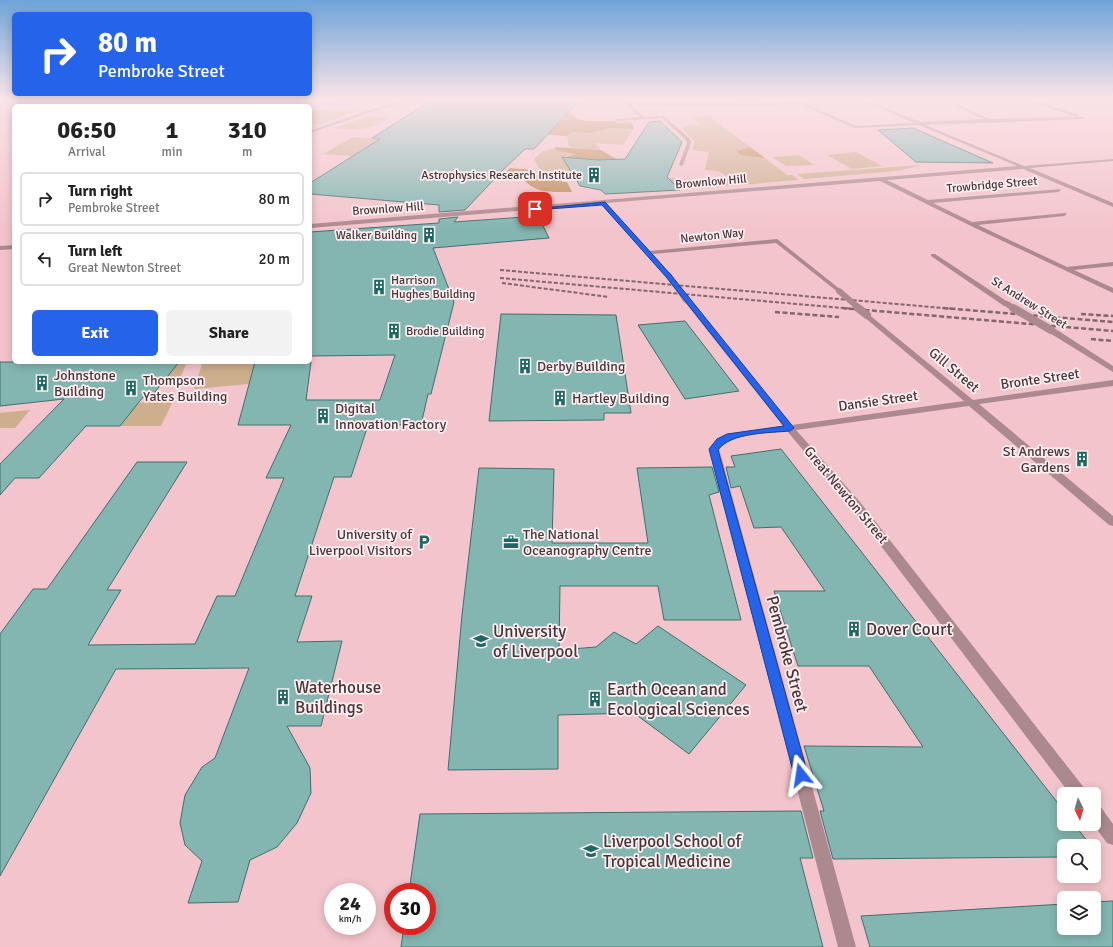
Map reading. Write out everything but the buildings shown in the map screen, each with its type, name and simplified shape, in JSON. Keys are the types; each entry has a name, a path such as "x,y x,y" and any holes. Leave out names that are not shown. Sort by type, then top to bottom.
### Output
{"street":[{"path":"681,166 689,142"},
{"path":"962,142 1113,205"},
{"name":"Brownlow Hill","path":"312,226 1113,160"},
{"name":"Trowbridge Street","path":"881,179 971,224 1113,291"},
{"name":"Trowbridge Street","path":"927,202 1060,190"},
{"name":"Great Newton Street","path":"603,203 669,276 686,300 790,428 856,505 1075,787"},
{"path":"971,224 1064,214"},
{"name":"Newton Way","path":"648,253 777,240"},
{"name":"Gill Street","path":"777,240 1113,522"},
{"path":"0,248 12,247"},
{"name":"St Andrew Street","path":"933,256 1113,370"},
{"path":"1066,269 1113,264"},
{"name":"Bronte Street","path":"970,402 1113,383"},
{"name":"Dansie Street","path":"790,428 970,402"},
{"name":"Pembroke Street","path":"790,428 730,436 720,441 714,449 847,947"},
{"path":"1101,821 1113,837"}],"shaded area":[{"path":"344,142 376,142 352,156 323,154"},
{"path":"568,142 625,142 623,145 595,143 601,150 569,147"},
{"path":"695,142 744,142 787,175 792,175 799,180 680,190 668,178 711,181 730,179 719,171 705,170 709,152 692,150"},
{"path":"555,147 601,150 618,160 583,161 582,159 567,157 576,154 557,151"},
{"path":"750,147 765,158 741,155 737,151"},
{"path":"556,148 557,151 576,154 563,157 572,173 542,174 534,159 543,151"},
{"path":"856,152 882,166 852,169 827,155"},
{"path":"799,155 814,165 786,166 772,157"},
{"path":"922,165 897,171 804,179 797,174"},
{"path":"510,168 532,170 535,175 572,173 575,178 561,179 562,182 567,182 572,192 544,191 532,187 522,177 503,175"},
{"path":"177,364 186,364 180,379 165,379"},
{"path":"202,364 254,364 249,384 194,389"},
{"path":"174,399 161,426 120,426 138,403"},
{"path":"30,410 15,428 0,428 0,413"}],"railway":[{"path":"500,270 952,309"},
{"path":"500,278 854,309"},
{"path":"502,283 609,297"},
{"path":"842,308 1113,331"},
{"path":"943,308 952,309"},
{"path":"952,309 1113,322"},
{"path":"775,312 839,317"},
{"path":"1081,314 1113,316"},
{"path":"1091,339 1113,341"}],"place":[{"name":"Astrophysics Research Institute","path":"594,175"},
{"name":"Walker Building","path":"429,235"},
{"name":"Harrison Hughes Building","path":"379,287"},
{"name":"Brodie Building","path":"394,331"},
{"name":"Derby Building","path":"525,366"},
{"name":"Johnstone Building","path":"42,383"},
{"name":"Thompson Yates Building","path":"131,388"},
{"name":"Hartley Building","path":"560,398"},
{"name":"Digital Innovation Factory","path":"323,416"},
{"name":"St Andrews Gardens","path":"1082,459"},
{"name":"University of Liverpool Visitors","path":"424,542"},
{"name":"The National Oceanography Centre","path":"511,542"},
{"name":"Dover Court","path":"854,629"},
{"name":"University of Liverpool","path":"481,641"},
{"name":"Waterhouse Buildings","path":"283,697"},
{"name":"Earth Ocean and Ecological Sciences","path":"595,699"},
{"name":"Liverpool School of Tropical Medicine","path":"591,851"}],"route":[{"path":"535,209 603,203 669,276 686,300 790,428 730,436 720,441 714,449 801,775"}]}
